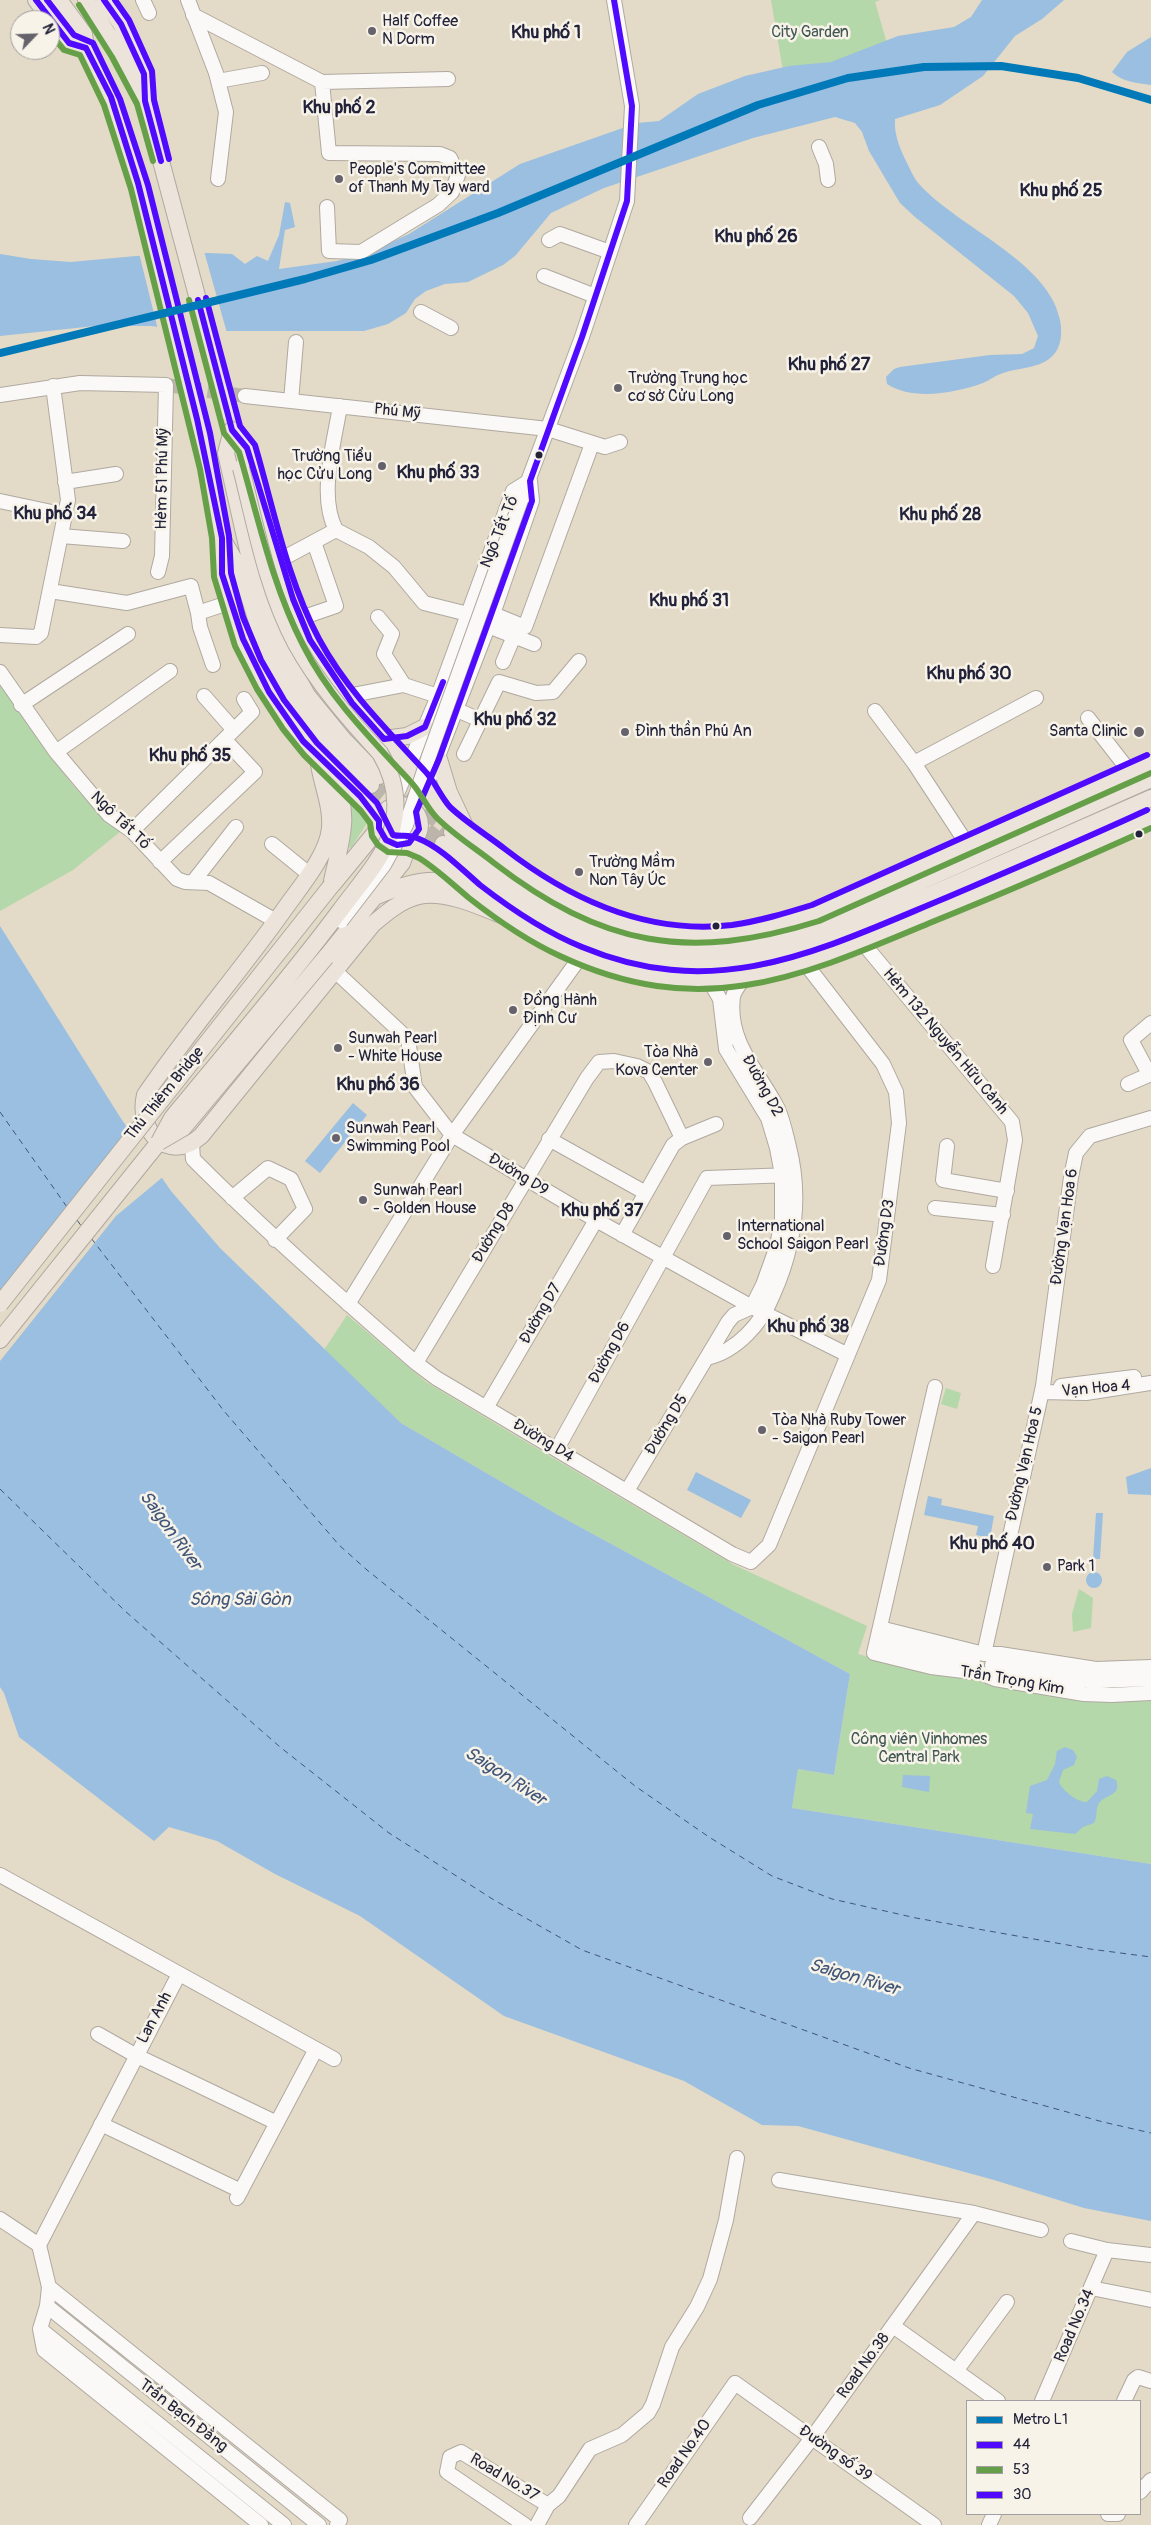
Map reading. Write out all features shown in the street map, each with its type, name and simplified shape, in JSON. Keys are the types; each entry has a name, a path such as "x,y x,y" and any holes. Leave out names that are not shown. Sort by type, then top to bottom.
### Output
{"main road":[{"path":"59,0 84,34 86,48 111,97 138,183 197,419 222,538 222,574 243,639 269,692 286,719 323,762 360,796 379,824 386,840 391,844 409,844 440,861 464,883 519,922 560,947 581,956 636,972 709,980 744,977 777,972 862,942 1051,863 1151,818 1139,779"},
{"path":"86,0 120,53 145,101"},
{"path":"104,0 121,24 144,74 145,101"},
{"path":"38,1 69,43 86,48"},
{"name":"Thủ Thiêm Bridge","path":"0,1340 159,1142 172,1118 307,954 385,847 395,816 395,789 380,753 324,688 296,644 280,610 268,572 228,412 145,101"},
{"path":"222,538 240,571 262,636 280,676 302,713 333,750 375,780 307,695 276,637 254,577 226,453 232,430"},
{"path":"232,430 247,448 280,560 301,618 321,659 347,696 427,786 454,836 523,909 550,926 591,944 645,959 694,964 750,960 804,947 847,914 968,844 1139,779"},
{"path":"384,739 407,736 425,727"},
{"path":"439,759 449,792 454,836"},
{"path":"323,762 319,776 330,810 330,828 327,840 309,874 276,921 145,1095 142,1106 145,1120 151,1133 159,1142 173,1147 192,1144 202,1136 373,924 387,912 419,896 431,895 459,900 519,922"},
{"path":"323,762 338,785 345,816 331,886"},
{"path":"847,914 1139,779 1151,763"},
{"path":"454,836 519,872 572,905 610,921 654,931 710,935 740,932 806,915 847,914 878,918 1147,800"},
{"path":"379,824 386,809 438,806"},
{"path":"159,1142 183,1128 402,863 409,844 420,830 420,824 408,807"},
{"name":"Thủ Thiêm Bridge","path":"0,1304 379,824"},
{"path":"372,899 397,887 425,879 464,883"},
{"path":"847,914 862,942"}],"street":[{"path":"143,0 149,13"},
{"path":"188,0 218,81 226,112 218,179"},
{"path":"530,481 627,201 632,106 614,0"},
{"path":"193,15 322,82 448,79"},
{"path":"218,81 262,73"},
{"path":"322,82 329,153 440,154 450,158 458,175 452,192 438,205 361,252 329,250 327,207"},
{"path":"819,147 826,164 828,180"},
{"path":"550,240 560,234 610,252"},
{"path":"544,276 595,296"},
{"path":"421,312 451,328"},
{"path":"291,401 296,342"},
{"name":"Hẻm 51 Phú Mỹ","path":"53,386 80,383 166,385 162,556 158,572"},
{"path":"0,394 53,386 68,500 41,633 36,638 0,635"},
{"name":"Phú Mỹ","path":"245,396 548,429 592,444"},
{"path":"340,406 326,498 330,518 336,530 368,547 394,566 424,603 468,614"},
{"path":"490,620 525,627 592,444 605,447 620,442"},
{"path":"65,482 116,474"},
{"name":"Thủ Thiêm Bridge","path":"307,954 319,948 362,896 401,838 521,500 530,481"},
{"name":"Ngô Tất Tố","path":"530,481 532,502 439,759 427,786 408,807 409,766 438,696 513,492 530,481"},
{"path":"0,501 66,515"},
{"path":"280,560 336,530"},
{"path":"61,536 123,542"},
{"path":"301,618 336,606 314,542"},
{"path":"50,592 127,603 191,586 200,627 213,665"},
{"path":"198,613 231,602"},
{"path":"378,617 392,634 384,654 404,685"},
{"path":"490,620 514,636 534,644"},
{"path":"21,704 128,634"},
{"path":"503,662 514,636"},
{"path":"464,754 499,682 536,693 552,692 579,661"},
{"path":"56,752 170,671"},
{"name":"Ngô Tất Tố","path":"0,672 56,752 109,816 132,831 178,879 185,882 209,883 276,921"},
{"path":"347,696 404,685 438,696"},
{"path":"160,862 254,772 204,696"},
{"path":"914,763 1036,698"},
{"path":"132,831 252,712 244,699"},
{"path":"457,710 480,720"},
{"path":"875,711 914,763 968,844"},
{"path":"1088,718 1139,779"},
{"path":"193,882 236,827"},
{"path":"272,844 309,874"},
{"name":"Hẻm 132 Nguyễn Hữu Cảnh","path":"862,942 1012,1122 1015,1140 993,1266"},
{"path":"348,1304 448,1141 581,956"},
{"name":"Đường D3","path":"751,1562 769,1545 879,1280 899,1123 899,1107 896,1092 883,1064 805,963"},
{"name":"Đường D9","path":"335,971 408,1039 415,1087 448,1141 526,1180 752,1308 848,1355"},
{"name":"Đường D2","path":"744,977 733,995 734,1023 739,1045 755,1083 788,1175 795,1224 790,1249 766,1314"},
{"name":"Đường D2","path":"709,980 720,999 726,1049 755,1083"},
{"path":"1128,1084 1150,1074 1130,1040 1151,1023"},
{"name":"Đường D8","path":"416,1363 549,1140 599,1062 606,1060 636,1066 648,1072 682,1138"},
{"name":"Đường Vạn Hoa 6","path":"1042,1389 1070,1177 1076,1153 1090,1136 1151,1118"},
{"path":"622,1234 673,1146 682,1138 716,1124"},
{"path":"549,1140 646,1192"},
{"name":"Đường D4","path":"192,1144 193,1159 232,1198 275,1240 416,1363 486,1408 732,1554 751,1562"},
{"path":"947,1146 937,1179 1007,1191"},
{"path":"232,1198 268,1168 291,1179 305,1208 275,1240"},
{"name":"Đường D2","path":"752,1308 763,1285 776,1246 782,1220 788,1175"},
{"name":"Đường D6","path":"557,1449 707,1178 788,1175"},
{"path":"935,1208 1003,1215"},
{"name":"Đường D7","path":"486,1408 596,1220"},
{"name":"Đường D5","path":"627,1491 734,1315 752,1308"},
{"path":"707,1358 724,1351 739,1341 766,1314"},
{"name":"Vạn Hoa 4","path":"1042,1389 1151,1375"},
{"name":"Vạn Hoa 4","path":"1042,1389 1086,1393 1151,1383"},
{"path":"877,1640 935,1387"},
{"name":"Đường Vạn Hoa 5","path":"982,1664 1042,1389"},
{"name":"Trần Trọng Kim","path":"877,1640 982,1664 1086,1680 1116,1682 1151,1680"},
{"name":"Trần Trọng Kim","path":"877,1640 931,1667 982,1664 1000,1654 1096,1669 1151,1666"},
{"name":"Trần Trọng Kim","path":"982,1664 995,1679 1084,1694 1151,1693"},
{"name":"Lan Anh","path":"0,1875 179,1974 135,2055 39,2245"},
{"path":"179,1974 334,2059"},
{"path":"98,2034 135,2055 277,2123"},
{"path":"101,2124 239,2194 316,2049"},
{"name":"Road No.37","path":"537,2525 548,2505 559,2496 590,2449 622,2435 648,2413 653,2404 672,2347 697,2307 710,2278 726,2220 737,2158"},
{"path":"779,2180 974,2212 1042,2230"},
{"name":"Road No.38","path":"750,2518 812,2438 974,2212"},
{"path":"0,2219 39,2245 49,2288 47,2306 40,2329 44,2350 116,2398 261,2525"},
{"path":"1070,2241 1107,2250 1151,2255"},
{"name":"Road No.34","path":"1042,2400 1107,2250"},
{"path":"49,2288 129,2350 338,2522"},
{"path":"1091,2288 1150,2299"},
{"path":"956,2371 1006,2302"},
{"name":"Trần Bạch Đằng","path":"47,2306 320,2525"},
{"path":"893,2326 997,2400"},
{"name":"Trần Bạch Đằng","path":"40,2329 116,2398 284,2525"},
{"path":"116,2398 128,2372 129,2350"},
{"path":"1124,2400 1134,2380 1138,2377 1151,2381"},
{"name":"Đường số 39","path":"735,2383 934,2525"},
{"name":"Road No.40","path":"636,2525 735,2383"},
{"name":"Road No.37","path":"525,2525 447,2472 450,2458 461,2452 548,2505"},
{"path":"1141,2491 1151,2480"}],"green space":[{"name":"City Garden","path":"771,0 880,0 875,2 890,54 783,71"},
{"path":"0,682 39,740 73,785 106,820 121,831 73,870 0,911"},
{"path":"349,799 367,823 351,848 349,847 352,824"},
{"name":"Công viên Vinhomes Central Park","path":"347,1315 426,1382 516,1436 734,1565 867,1626 858,1654 927,1671 994,1684 1151,1697 1151,1864 792,1808 798,1769 834,1775 850,1674 558,1515 401,1423 324,1350"},
{"path":"946,1388 961,1393 957,1409 941,1404"},
{"path":"1079,1589 1093,1598 1091,1628 1073,1632 1072,1614"}],"water":[{"path":"982,0 1064,0 1042,19 1015,36 983,76 940,105 895,119 895,130 897,140 913,176 920,185 956,216 1021,263 1039,280 1052,299 1060,320 1060,341 1055,353 1038,365 1003,373 983,383 960,390 934,394 909,392 887,384 886,377 894,369 900,367 990,355 1022,354 1034,348 1038,336 1028,313 1014,296 900,203 869,151 862,132 855,123 835,117 753,138 604,188 551,213 515,256 503,265 468,282 445,284 426,291 415,299 406,313 388,324 364,331 190,331 151,326 95,326 0,336 0,254 71,262 136,256 207,253 232,254 245,264 257,256 268,261 279,235 285,202 290,203 295,227 285,230 279,269 337,261 373,251 409,234 520,164 637,123 659,121 698,94 745,76 789,66 831,62 898,36 954,27 971,17"},
{"path":"1151,37 1151,85 1125,80 1112,72 1127,52"},
{"name":"Sông Sài Gòn","path":"0,926 120,1117 171,1191 220,1248 401,1423 558,1515 850,1674 834,1775 798,1769 792,1808 1151,1864 1151,2221 1084,2208 994,2180 798,2126 762,2125 684,2081 504,2016 360,1916 275,1874 217,1841 169,1827 154,1841 19,1737 4,1693 0,1687"},
{"name":"Sunwah Pearl Swimming Pool","path":"353,1103 367,1115 320,1173 305,1161"},
{"path":"1151,1468 1151,1495 1128,1494 1126,1477"},
{"path":"696,1472 751,1500 741,1518 687,1490"},
{"path":"928,1496 942,1499 941,1505 994,1516 990,1538 976,1535 978,1526 924,1515"},
{"path":"1096,1513 1103,1513 1100,1559 1093,1559"},
{"path":"1094,1572 1100,1574 1102,1580 1100,1586 1094,1588 1088,1586 1086,1580 1088,1574"},
{"path":"1065,1747 1073,1750 1077,1757 1074,1765 1063,1770 1059,1782 1063,1789 1079,1800 1087,1802 1097,1791 1099,1779 1107,1776 1116,1780 1117,1789 1099,1803 1094,1823 1083,1827 1075,1834 1030,1829 1033,1814 1026,1813 1030,1786 1047,1780 1055,1764 1057,1751"},
{"path":"903,1775 930,1776 929,1792 902,1787"}],"pier":[{"path":"204,251 227,333 190,333 158,330 139,253"},
{"path":"131,1129 164,1176 116,1216 0,1361 0,1296"}],"ferry route":[{"path":"0,1112 67,1207"},
{"path":"77,1220 82,1227"},
{"path":"91,1238 224,1411 339,1545 367,1570 635,1786 709,1837 772,1876 832,1899 916,1918 1090,1949 1151,1957"},
{"path":"0,1489 125,1611 280,1747 389,1833 494,1900 582,1950 909,2068 1103,2122 1151,2133"}],"tunnel":[{"path":"166,385 245,396"},
{"path":"387,781 452,832"},
{"path":"371,785 443,844"}],"metro line":[{"name":"L1","path":"0,353 305,279 371,260 498,213 758,105 848,78 924,67 1001,66 1078,78 1151,100"}],"transit line":[{"name":"44","path":"36,0 69,43 86,48 111,97 138,183 197,419 222,538 222,574 243,639 269,692 303,741 360,796 379,821 379,828 386,840 397,845 409,843 419,829 416,812 439,759 532,501 530,481 582,337 627,201 632,106 614,0"},
{"name":"30","path":"47,0 74,35 93,43 120,99 148,185 210,433 229,536 231,573 243,617 261,660 284,700 317,743 377,803 393,835 414,837 435,847 480,885 516,911 542,927 582,947 631,963 678,970 723,970 766,963 809,952 853,936 1147,810"},
{"name":"44","path":"104,0 121,24 144,74 145,101 161,161"},
{"name":"30","path":"115,0 129,20 152,71 154,100 169,159"},
{"name":"53","path":"79,5 112,57 137,104 153,161"},
{"name":"53","path":"60,45 64,50 80,55 104,105 131,189 200,469 212,538 214,577 235,646 257,689 283,729 304,755 361,811 370,823 372,836 378,845 388,852 407,853 419,858 501,922 536,944 560,956 612,976 661,987 707,989 752,984 797,974 842,959 1018,887 1151,828"},
{"name":"30","path":"206,298 240,426 255,445 282,544 298,593 319,639 341,675 381,724 428,774 450,807 470,824 530,867 556,884 583,898 611,910 640,919 670,925 701,927 732,925 773,916 812,905 1147,755"},
{"name":"53","path":"189,300 224,433 239,452 274,575 292,622 313,664 338,700 414,785 437,818 494,863 534,891 572,913 610,929 648,939 687,943 728,941 772,934 819,921 1151,773"},
{"name":"44","path":"198,300 232,430 247,448 293,599 310,640 352,703 384,739 407,736 425,727 443,682"}],"place":[{"name":"Half Coffee N Dorm","path":"372,31"},
{"name":"People's Committee of Thanh My Tay ward","path":"339,179"},
{"name":"Trường Trung học cơ sở Cửu Long","path":"618,388"},
{"name":"Trường Tiểu học Cửu Long","path":"382,466"},
{"name":"Đình thần Phú An","path":"625,732"},
{"name":"Santa Clinic","path":"1139,732"},
{"name":"Trường Mầm Non Tây Úc","path":"579,872"},
{"name":"Đồng Hành Định Cư","path":"513,1010"},
{"name":"Sunwah Pearl - White House","path":"338,1048"},
{"name":"Tòa Nhà Kova Center","path":"708,1062"},
{"name":"Sunwah Pearl Swimming Pool","path":"336,1138"},
{"name":"Sunwah Pearl - Golden House","path":"363,1200"},
{"name":"International School Saigon Pearl","path":"727,1236"},
{"name":"Tòa Nhà Ruby Tower - Saigon Pearl","path":"762,1430"},
{"name":"Park 1","path":"1047,1567"}],"district":[{"name":"Khu phố 1","path":"546,33"},
{"name":"Khu phố 2","path":"339,108"},
{"name":"Khu phố 25","path":"1061,191"},
{"name":"Khu phố 26","path":"756,237"},
{"name":"Khu phố 27","path":"829,365"},
{"name":"Khu phố 33","path":"438,473"},
{"name":"Khu phố 34","path":"55,514"},
{"name":"Khu phố 28","path":"940,515"},
{"name":"Khu phố 31","path":"689,601"},
{"name":"Khu phố 30","path":"969,674"},
{"name":"Khu phố 32","path":"515,720"},
{"name":"Khu phố 35","path":"190,756"},
{"name":"Khu phố 36","path":"378,1085"},
{"name":"Khu phố 37","path":"602,1211"},
{"name":"Khu phố 38","path":"808,1327"},
{"name":"Khu phố 40","path":"992,1544"}],"water label":[{"name":"Saigon River","path":"170,1531"},
{"name":"Saigon River","path":"505,1777"},
{"name":"Saigon River","path":"854,1978"}]}
